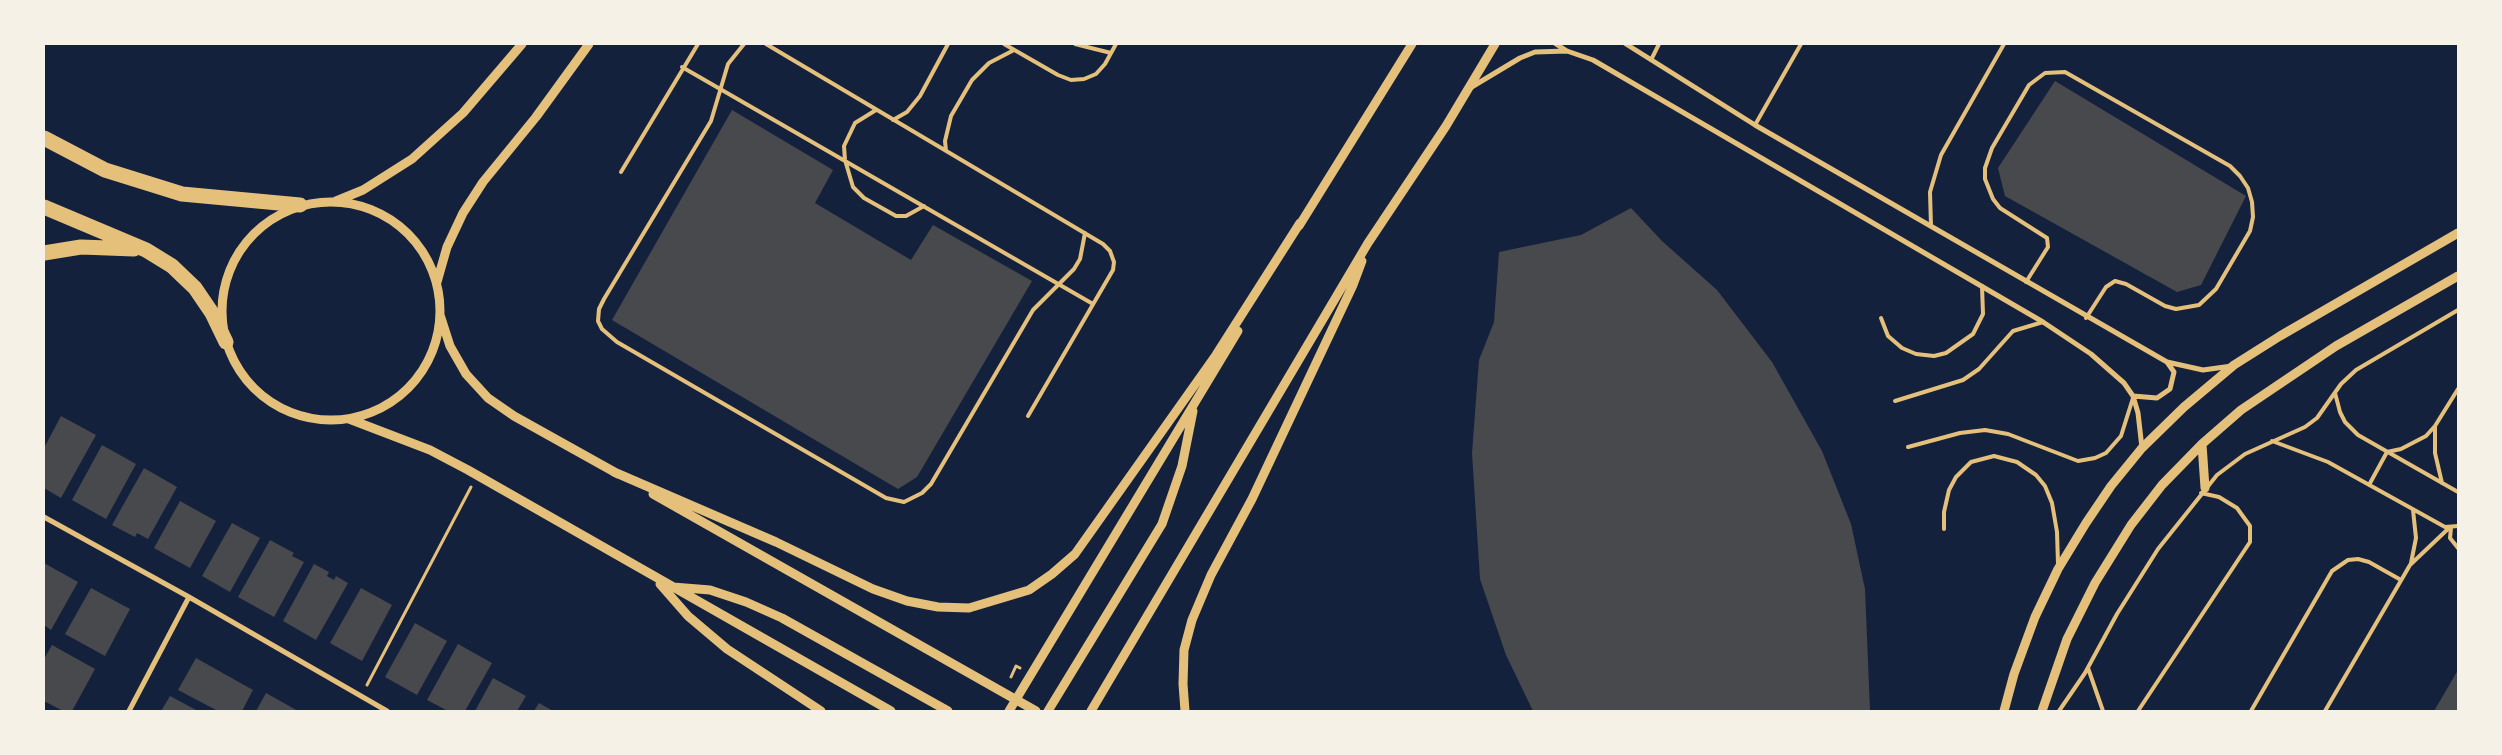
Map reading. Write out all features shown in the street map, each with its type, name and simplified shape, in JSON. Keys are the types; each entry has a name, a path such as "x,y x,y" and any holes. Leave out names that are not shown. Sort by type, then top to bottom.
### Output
{"highway":[{"path":"44,138 105,170 182,194 300,205"},
{"path":"44,208 146,250 172,266 194,288 212,313 226,342"},
{"path":"44,253 81,247 146,250"}],"street":[{"path":"440,316 432,352 413,383 384,407 349,419 317,420 286,412 259,394 238,370 226,342 221,308 228,274 244,244 270,220 300,205 336,201 363,190 412,159 463,113 522,44"},
{"path":"437,282 448,247 463,213 483,182 536,117 589,44"},
{"path":"614,472 776,542 873,589 906,601 938,607 970,608 1029,590 1052,574 1075,554 1216,355 1412,44"},
{"path":"1091,711 1368,243 1446,126 1495,44"},
{"path":"1556,44 1567,51 1593,60 1982,286 2092,354 2124,383 2133,396 2138,414 2142,448"},
{"path":"1626,44 1755,125 2086,318 2167,362 2203,370 2234,365"},
{"path":"1468,90 1520,58 1535,52 1567,51"},
{"path":"336,201 369,208 399,225 423,250 437,282 440,316 450,346 466,374 488,398 514,416 1036,711"},
{"path":"1009,711 1194,406 1300,223"},
{"path":"2004,711 2014,674 2035,617 2058,569 2096,508 2142,448 2184,406 2234,365 2314,315 2458,233"},
{"path":"1185,711 1183,684 1184,650 1192,620 1211,575 1252,499 1353,285 1368,243"},
{"path":"2042,711 2067,639 2095,583 2131,525 2162,485 2202,444 2241,410 2336,346 2458,276"},
{"path":"2133,396 2157,398 2170,389 2174,372 2167,362"},
{"path":"1048,711 1162,524 1182,466 1194,406"},
{"path":"349,419 430,450 477,475 654,578 891,711"},
{"path":"2202,444 2203,491"},
{"path":"44,517 189,597 383,710"},
{"path":"654,578 688,616 714,638 821,711"},
{"path":"670,587 710,590 746,602 782,618 948,711"},
{"path":"129,711 189,597"},
{"path":"1016,700 1017,711"}],"lane":[{"path":"621,172 682,66 698,44"},
{"path":"744,44 728,64 711,121 599,309 598,321 602,329 617,342 886,498 904,502 922,493 931,484 1033,310 1074,269 1080,259 1085,233"},
{"path":"766,44 1085,233 1110,251 1114,262 1113,270 1028,416"},
{"path":"893,120 907,112 920,96 948,44"},
{"path":"1004,44 1058,75 1071,80 1084,79 1096,74 1105,64 1116,44"},
{"path":"1075,44 1111,53"},
{"path":"1651,60 1659,44"},
{"path":"1755,125 1801,44"},
{"path":"1931,228 1930,192 1941,155 2004,44"},
{"path":"946,151 945,141 951,116 972,80 989,63 1014,50"},
{"path":"682,66 1093,304"},
{"path":"2026,282 2048,247 2047,238 2000,208 1993,200 1985,179 1984,168 1992,148 2029,85 2045,73 2065,72 2230,166 2248,188 2252,202 2253,217 2250,231 2216,289 2199,305 2176,309 2165,306 2126,284 2115,281 2106,287 2086,318"},
{"path":"876,110 855,123 848,135 844,146 850,180 857,194 891,215 906,216 924,206"},
{"path":"1880,318 1888,336 1902,348 1916,354 1934,356 1946,353 1973,334 1983,314 1982,286"},
{"path":"2059,711 2088,668 2136,581 2203,491 2230,464 2271,441 2305,428 2327,406 2335,392 2356,370 2458,310"},
{"path":"1895,401 1963,380 1978,369 2013,332 2043,322"},
{"path":"2369,485 2387,452 2414,444 2435,426 2458,388"},
{"path":"2335,392 2340,412 2351,429 2387,452 2458,492"},
{"path":"1908,448 1960,433 1985,430 2008,434 2078,461 2095,458 2106,453 2121,436 2133,396"},
{"path":"2435,426 2435,453 2442,483"},
{"path":"2271,441 2328,462 2413,510 2450,528"},
{"path":"1944,529 1944,512 1949,490 1956,477 1971,462 1994,456 2017,462 2036,475 2045,486 2049,495 2057,532 2058,569"},
{"path":"2138,711 2244,553 2251,535 2250,526 2245,516 2227,501 2203,491"},
{"path":"2410,565 2416,538 2413,510"},
{"path":"2325,711 2410,565 2450,528 2458,526"},
{"path":"2450,528 2450,538 2458,548"},
{"path":"2251,711 2332,571 2348,560 2358,559 2369,562 2401,580"},
{"path":"2088,668 2103,711"}],"path":[{"path":"361,696 477,475"}],"building":[{"path":"2055,81 2246,196 2201,285 2177,292 2005,196 1998,168"},
{"path":"732,110 833,170 815,203 911,260 933,225 1032,281 917,477 898,489 612,320"},
{"path":"1631,208 1662,241 1717,290 1772,362 1822,451 1851,524 1865,589 1870,711 1533,711 1506,655 1480,579 1472,453 1479,360 1494,322 1499,252 1581,235"},
{"path":"61,416 96,435 61,498 44,488 44,448"},
{"path":"102,445 136,464 106,519 72,500"},
{"path":"144,468 177,487 148,539 137,533 135,537 112,525"},
{"path":"180,501 216,521 190,568 154,548"},
{"path":"232,523 260,538 230,592 202,576"},
{"path":"270,540 294,553 292,556 304,562 274,617 238,597"},
{"path":"44,563 78,582 51,630 44,625"},
{"path":"314,564 329,572 327,576 334,580 336,576 348,583 316,640 283,621"},
{"path":"91,588 130,609 105,656 65,634"},
{"path":"361,588 392,605 362,661 330,643"},
{"path":"415,623 447,641 417,695 385,677"},
{"path":"458,644 492,663 465,711 448,711 427,700"},
{"path":"52,645 95,669 72,711 63,711 44,701 44,659"},
{"path":"196,658 253,690 242,711 218,711 178,690"},
{"path":"2458,670 2458,711 2434,711"},
{"path":"493,678 526,696 517,711 475,711"},
{"path":"266,693 298,711 256,711"},
{"path":"170,696 198,711 161,711"},
{"path":"539,703 553,711 534,711"}]}
